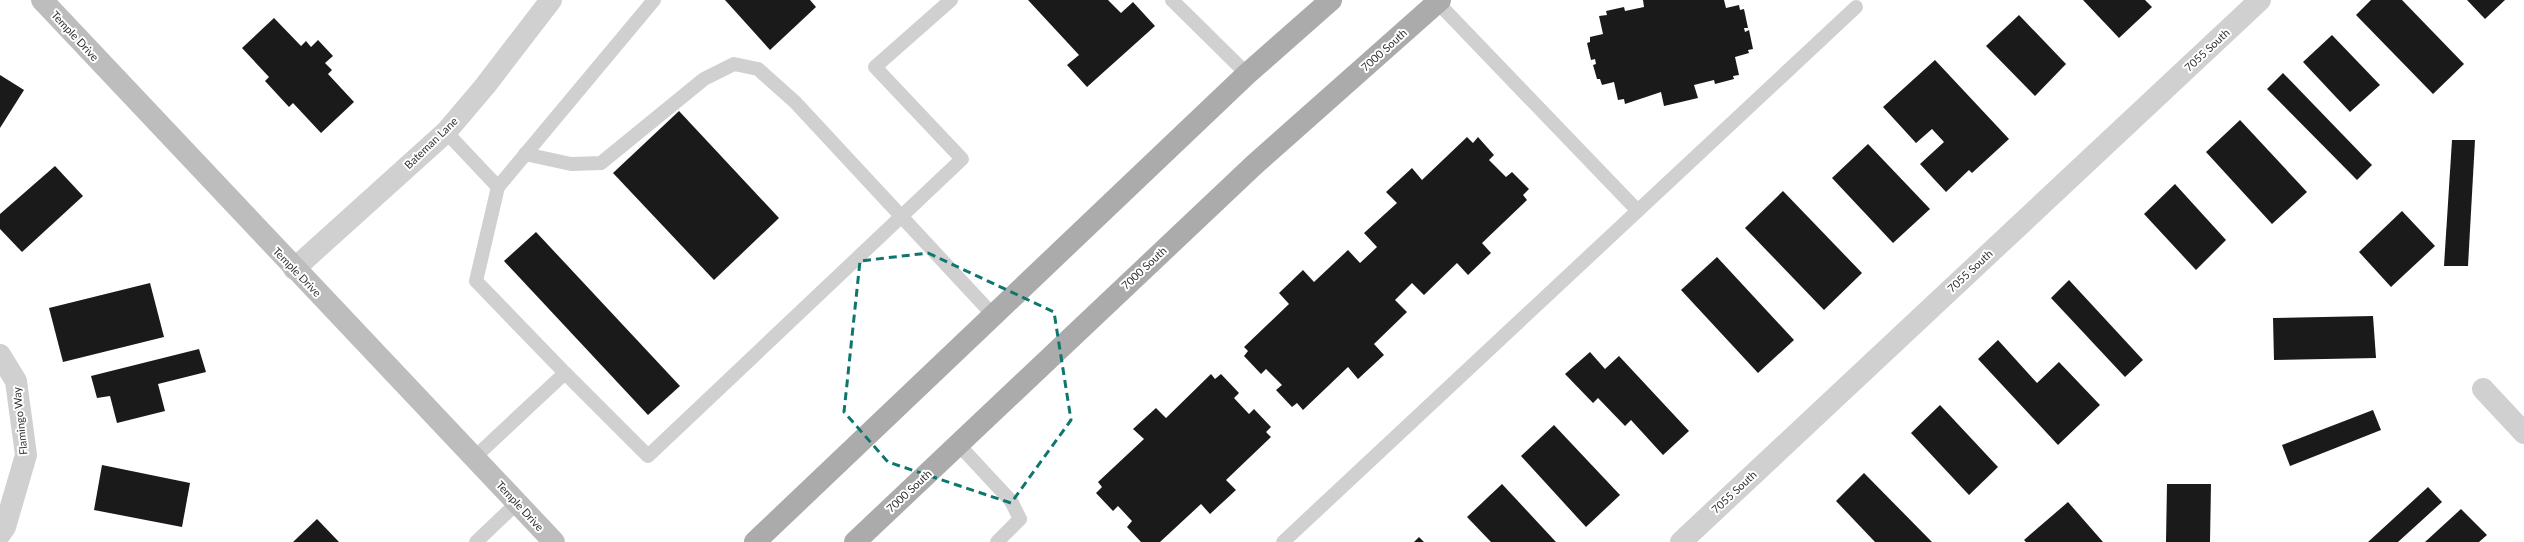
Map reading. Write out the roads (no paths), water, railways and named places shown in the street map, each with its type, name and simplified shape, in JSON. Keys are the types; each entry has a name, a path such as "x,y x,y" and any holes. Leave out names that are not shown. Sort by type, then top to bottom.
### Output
{"main road":[{"name":"Temple Drive","path":"42,0 294,269 475,457 554,542"},
{"path":"755,542 1247,74 1331,0"},
{"name":"7000 South","path":"855,542 1254,165 1438,1"}],"street":[{"name":"Bateman Lane","path":"294,269 446,132 485,86 551,0"},
{"name":"7055 South","path":"1681,542 2260,0"},
{"name":"Flamingo Way","path":"0,355 16,381 26,455 5,527 0,534"},
{"path":"2483,389 2524,433"}],"lane":[{"path":"654,0 498,186 476,282 648,456 962,159 875,67 951,0"},
{"path":"1172,0 1247,74"},
{"path":"1438,1 1637,210"},
{"path":"1283,542 1856,7"},
{"path":"525,154 572,164 601,163 704,79 734,64 758,69 795,102 900,217 993,315"},
{"path":"446,132 498,186"},
{"path":"475,457 565,373"},
{"path":"958,444 1011,501 1020,519 997,542"},
{"path":"476,542 517,503"}]}
